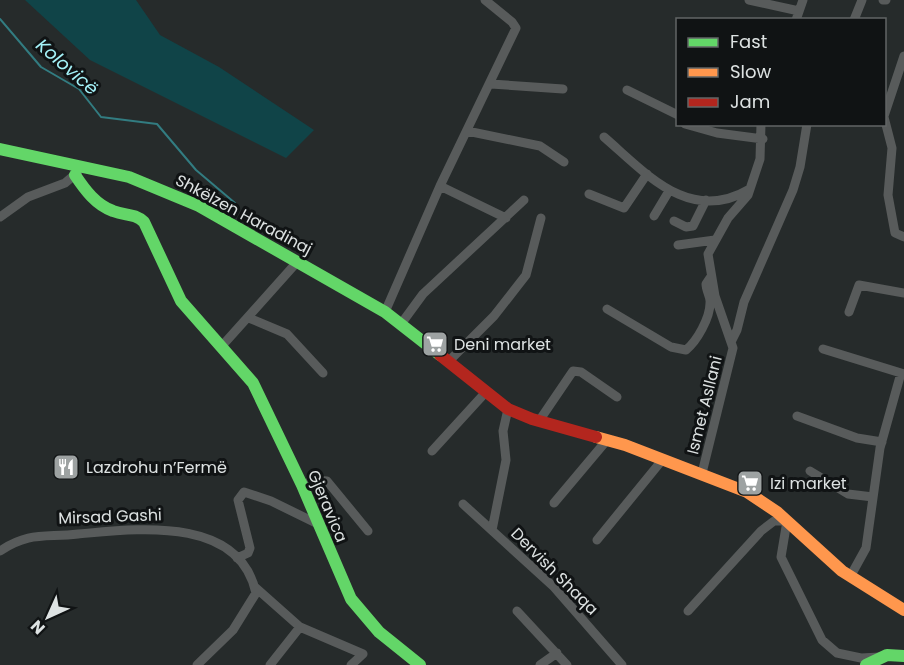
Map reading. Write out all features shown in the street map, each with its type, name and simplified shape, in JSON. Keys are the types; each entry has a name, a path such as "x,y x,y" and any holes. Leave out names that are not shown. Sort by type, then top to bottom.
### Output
{"street":[{"path":"385,312 440,186 516,28 485,0"},
{"path":"749,0 797,15 803,0"},
{"path":"855,18 862,0"},
{"path":"886,114 904,56"},
{"path":"491,84 563,89"},
{"path":"627,90 676,114"},
{"path":"886,121 892,148 888,195 895,233 904,237"},
{"path":"691,126 717,134 762,131"},
{"path":"716,126 749,132 762,131"},
{"path":"731,342 737,330 744,302 793,190 800,167 807,126"},
{"path":"467,131 540,146 564,162"},
{"name":"Ismet Asllani","path":"702,473 729,374 733,348 710,275 708,254 750,189 760,159 762,131"},
{"path":"604,137 669,191 696,201 737,196 750,189"},
{"name":"Shkëlzen Haradinaj","path":"0,149 80,171 129,177 199,207 385,312 508,409 539,421 663,459 747,492 787,521 826,559 850,577 904,610"},
{"path":"0,217 28,197 65,183 80,171"},
{"name":"Gjeravica","path":"80,171 97,203 108,212 122,215 135,214 144,222 161,254 181,301 253,383 320,525 330,555 362,615 420,665"},
{"path":"589,194 624,208 647,174"},
{"path":"440,186 506,218"},
{"path":"654,216 669,191"},
{"path":"401,324 423,294 524,200"},
{"path":"674,221 686,227 693,226 706,200"},
{"path":"448,362 494,316 526,275 541,218"},
{"path":"678,245 715,240"},
{"path":"221,347 298,261"},
{"name":"Ismet Asllani","path":"608,309 671,347 686,350 696,338 709,310 711,301 706,284 710,280 710,275"},
{"path":"849,312 859,285 904,293"},
{"path":"249,318 287,334 323,373"},
{"path":"823,349 903,373 882,442 866,548 850,577"},
{"path":"539,421 573,371 580,372 617,397"},
{"path":"432,451 470,406 485,393"},
{"path":"492,530 506,460 503,431 508,409"},
{"path":"797,416 857,438 882,442"},
{"path":"554,503 607,440"},
{"path":"597,540 663,459"},
{"path":"810,471 848,494 873,497"},
{"path":"302,485 315,480 327,481 368,531"},
{"path":"197,665 233,630 256,593 237,558 243,557 250,548 238,500 244,492 271,501 320,525"},
{"name":"Dervish Shaqa","path":"463,504 554,587 622,665"},
{"path":"688,611 761,531 774,521 787,521 781,557 822,640 837,653 873,662 904,656"},
{"name":"Mirsad Gashi","path":"0,551 20,540 49,533 63,536 135,529 174,529 205,538 237,558"},
{"path":"254,587 300,627 363,654 354,661"},
{"path":"517,611 567,665"},
{"path":"270,665 300,627"},
{"path":"540,665 557,653"}],"shaded area":[{"path":"25,0 136,0 160,35 219,67 314,130 286,158 90,60"}],"waterway":[{"name":"Kolovicë","path":"0,19 41,67 79,89 101,117 157,124 196,170 235,203"}],"traffic: fast":[{"path":"0,149 129,177 199,206 385,312 440,355"},
{"path":"75,175 101,205 113,211 137,217 144,222 181,301 253,383 302,485 351,599 379,632 420,665"},
{"path":"866,665 887,655 904,656"}],"traffic: slow":[{"path":"596,437 625,445 747,492 777,512 842,571 904,610"}],"traffic: jam":[{"path":"440,355 508,409 532,419 596,437"}],"place":[{"name":"Deni market","path":"435,344"},
{"name":"Lazdrohu n’Fermë","path":"66,467"},
{"name":"Izi market","path":"750,483"}]}
